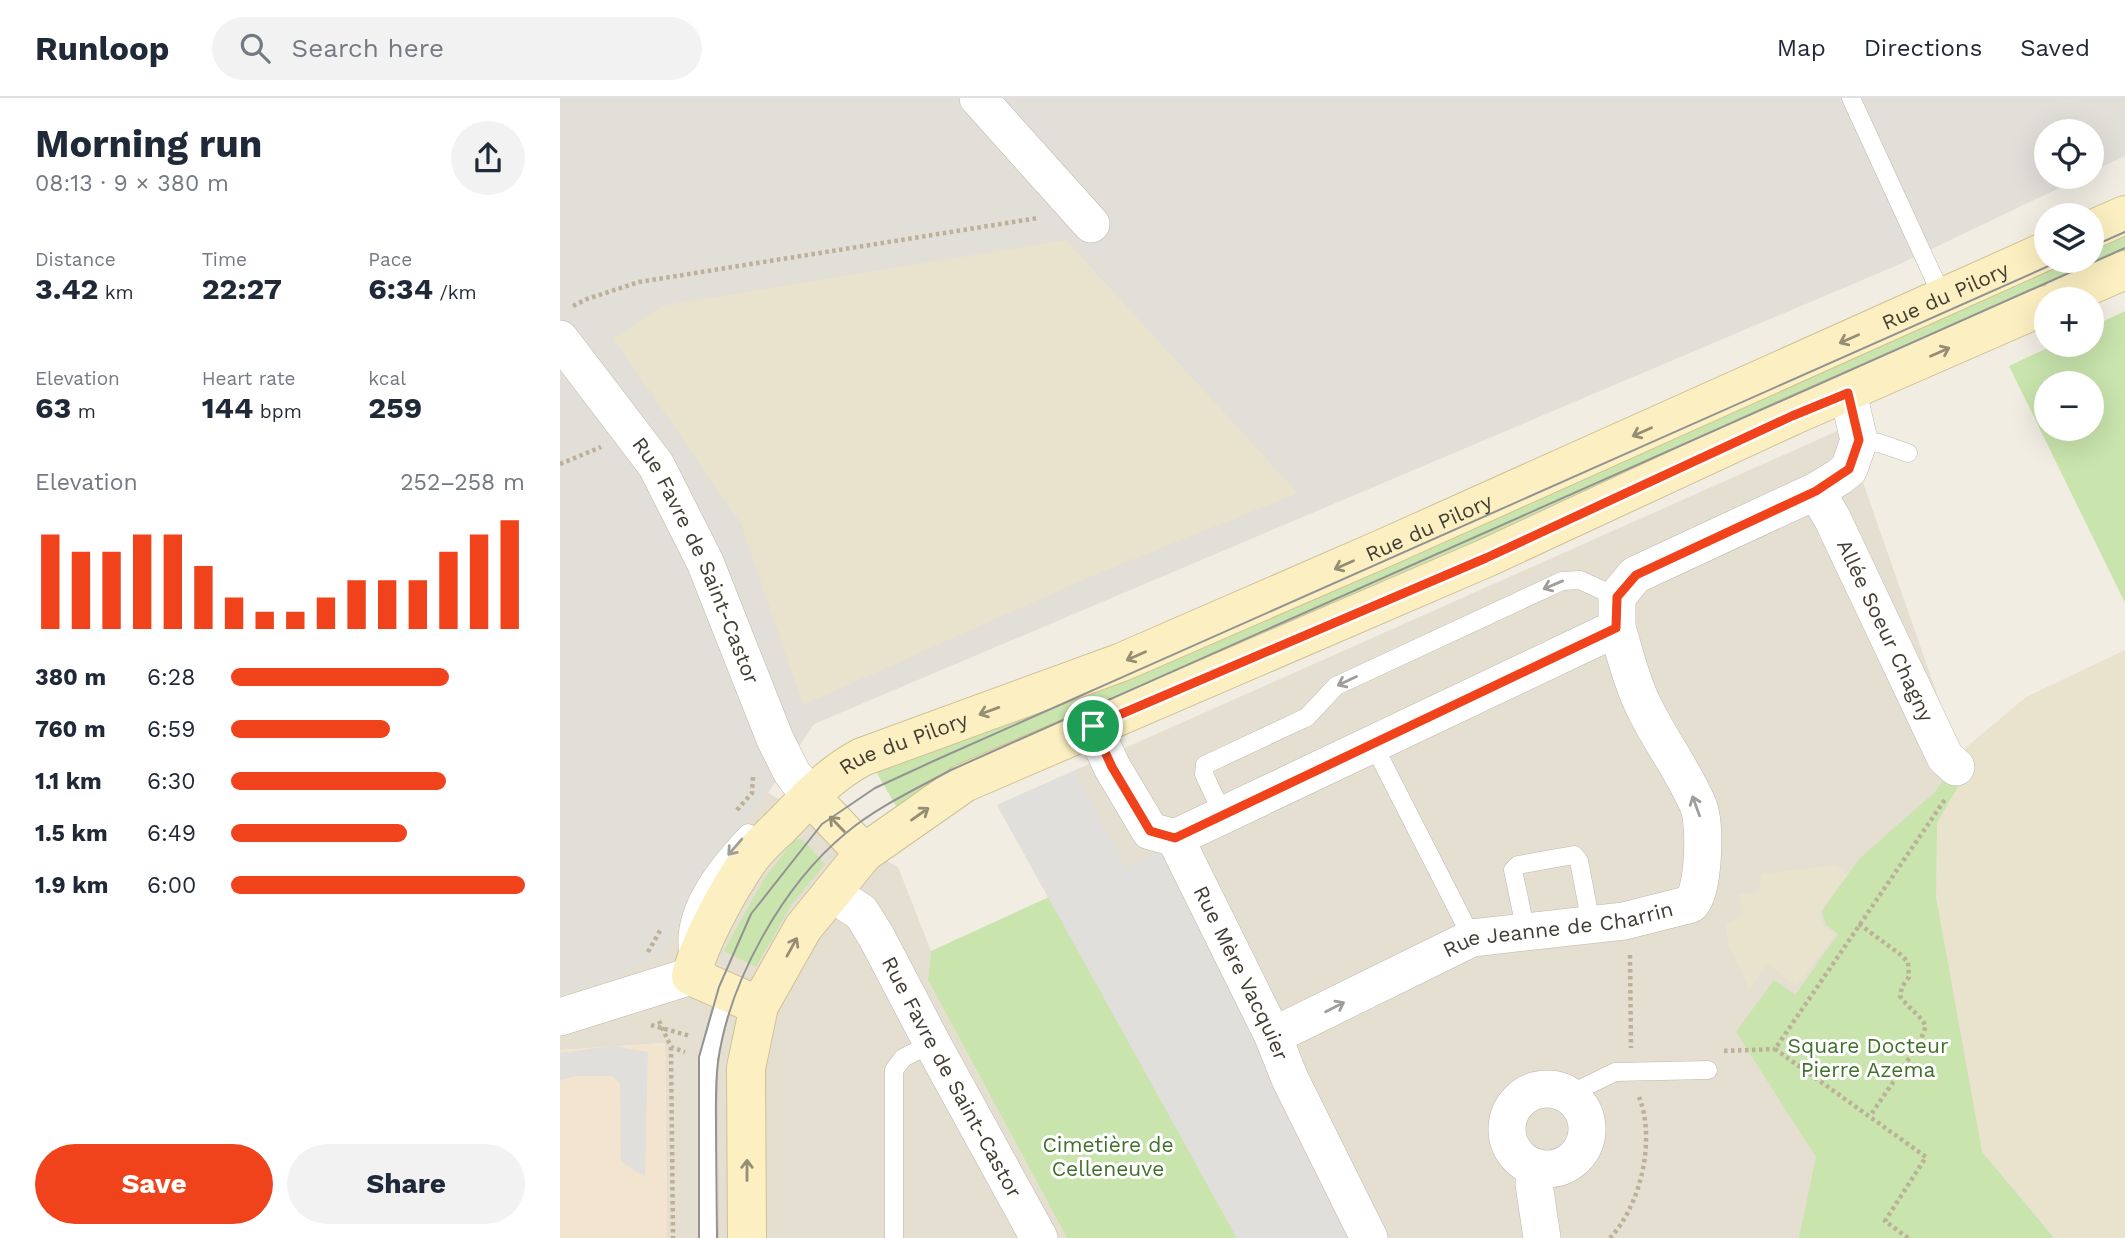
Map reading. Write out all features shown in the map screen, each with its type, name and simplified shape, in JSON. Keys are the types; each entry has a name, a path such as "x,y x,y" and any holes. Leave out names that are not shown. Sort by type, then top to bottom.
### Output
{"main road":[{"path":"2104,224 2125,215"},
{"name":"Rue du Pilory","path":"691,976 707,933 752,856 837,771 862,757 1122,662 2034,256"},
{"path":"2086,287 2125,270"},
{"path":"747,1238 743,998 864,853 964,783 1486,558 1792,416 2034,310"},
{"path":"810,796 864,853"},
{"path":"691,976 743,998"}],"street":[{"path":"978,98 1085,218"},
{"name":"Rue Favre de Saint-Castor","path":"565,324 656,465 705,562 775,739 792,774 810,796"},
{"path":"1093,726 1112,767 1150,831 1175,838 1373,744 1617,612 1636,575 1816,491 1849,469 1859,440 1848,393"},
{"name":"Allée Soeur Chagny","path":"1816,491 1832,518 1954,778"},
{"name":"Rue Jeanne de Charrin","path":"1273,1036 1472,938 1630,919 1691,904 1697,898 1698,884 1703,873 1699,808 1642,704 1617,612"},
{"name":"Rue Mère Vacquier","path":"1175,838 1369,1238"},
{"name":"Rue Favre de Saint-Castor","path":"831,893 861,912 1039,1238"},
{"path":"560,1017 691,976"},
{"path":"1542,1090 1555,1090 1568,1095 1584,1114 1587,1126 1581,1151 1561,1167 1535,1167 1524,1161 1514,1151 1507,1126 1518,1102 1529,1094 1542,1090"},
{"path":"1535,1167 1534,1184 1542,1238"}],"lane":[{"path":"1851,98 1943,298"},
{"path":"1859,440 1880,443 1908,453"},
{"path":"1223,815 1204,774 1205,765 1307,717 1336,686 1562,581 1580,580 1617,612"},
{"path":"1373,744 1472,938"},
{"path":"1526,932 1513,870 1518,865 1574,855 1579,861 1591,924"},
{"path":"709,1238 708,1059 743,998"},
{"path":"894,1238 894,1070 903,1058 932,1043"},
{"path":"1568,1095 1615,1072 1708,1070"}],"path":[{"path":"565,324 587,299 639,282 1085,218"},
{"path":"1908,1238 1885,1221 1926,1157 1775,1049 1954,778"},
{"path":"1630,919 1632,1054"},
{"path":"1859,924 1908,962 1909,978 1902,987 1900,996 1926,1026 1919,1044 1870,1116"},
{"path":"670,1047 673,1238"},
{"path":"1610,1238 1620,1228 1628,1211 1639,1184 1644,1161 1646,1136 1643,1107 1634,1072"}],"shaded area":[{"path":"560,98 2125,98 2125,156 2104,166 2104,119 2034,119 2034,189 2057,189 1900,264 814,724 768,793 701,879 680,917 666,951 609,979 560,996"},
{"path":"1066,240 1298,493 1099,573 803,705 741,524 613,338 665,305"},
{"path":"1844,428 1958,754 1937,823 2054,1238 1237,1238 997,805"},
{"path":"2125,650 2125,1238 2054,1238 1982,1152 1936,897 1937,823 1959,787 1954,775 1958,754 2026,697"},
{"path":"1074,771 1126,868 1162,851 1358,1238 1237,1238 997,805"},
{"path":"768,793 898,867 931,951 928,980 1067,1238 667,1238 665,1043 560,1050 560,996 609,979 666,951 680,917 701,879"},
{"path":"1835,865 1848,875 1820,912 1823,926 1835,935 1796,986 1768,964 1749,989 1728,943 1726,925 1743,915 1739,894 1759,892 1761,874"},
{"path":"665,1043 667,1238 560,1238 560,1050"},
{"path":"613,1046 648,1052 645,1177 621,1162 620,1083 612,1076 577,1076 560,1080 560,1053"}],"green space":[{"path":"2125,225 2125,262 2104,272 2104,235"},
{"path":"2034,267 2034,273 2101,273 2070,287 2034,287 2034,303 903,818 875,770"},
{"path":"2125,311 2125,603 2046,441 2104,441 2104,371 2034,371 2034,417 2009,366 2034,354 2034,357 2104,357 2104,321"},
{"name":"Square Docteur Pierre Azema","path":"1948,773 1954,775 1959,786 1937,823 1936,897 1982,1152 2054,1238 1799,1238 1816,1157 1736,1032 1774,980 1795,995 1838,934 1826,925 1822,911 1859,859 1935,792"},
{"path":"795,839 803,840 825,864 791,905 756,967 724,951 764,879"},
{"name":"Cimetière de Celleneuve","path":"1049,897 1237,1238 1067,1238 928,980 931,951"}],"tram line":[{"path":"2104,241 2125,232"},
{"path":"717,1238 716,1079 724,1031 734,999 762,937 781,907 823,854 858,824 951,770 2125,248"},
{"path":"699,1238 699,1057 719,987 751,914 822,824 875,788 938,759 2034,273"}],"route":[{"path":"1848,393 1859,440 1849,469 1816,491 1636,575 1617,597 1616,628 1175,838 1150,831 1112,767 1093,726 1486,558 1792,416 1848,393"}]}
